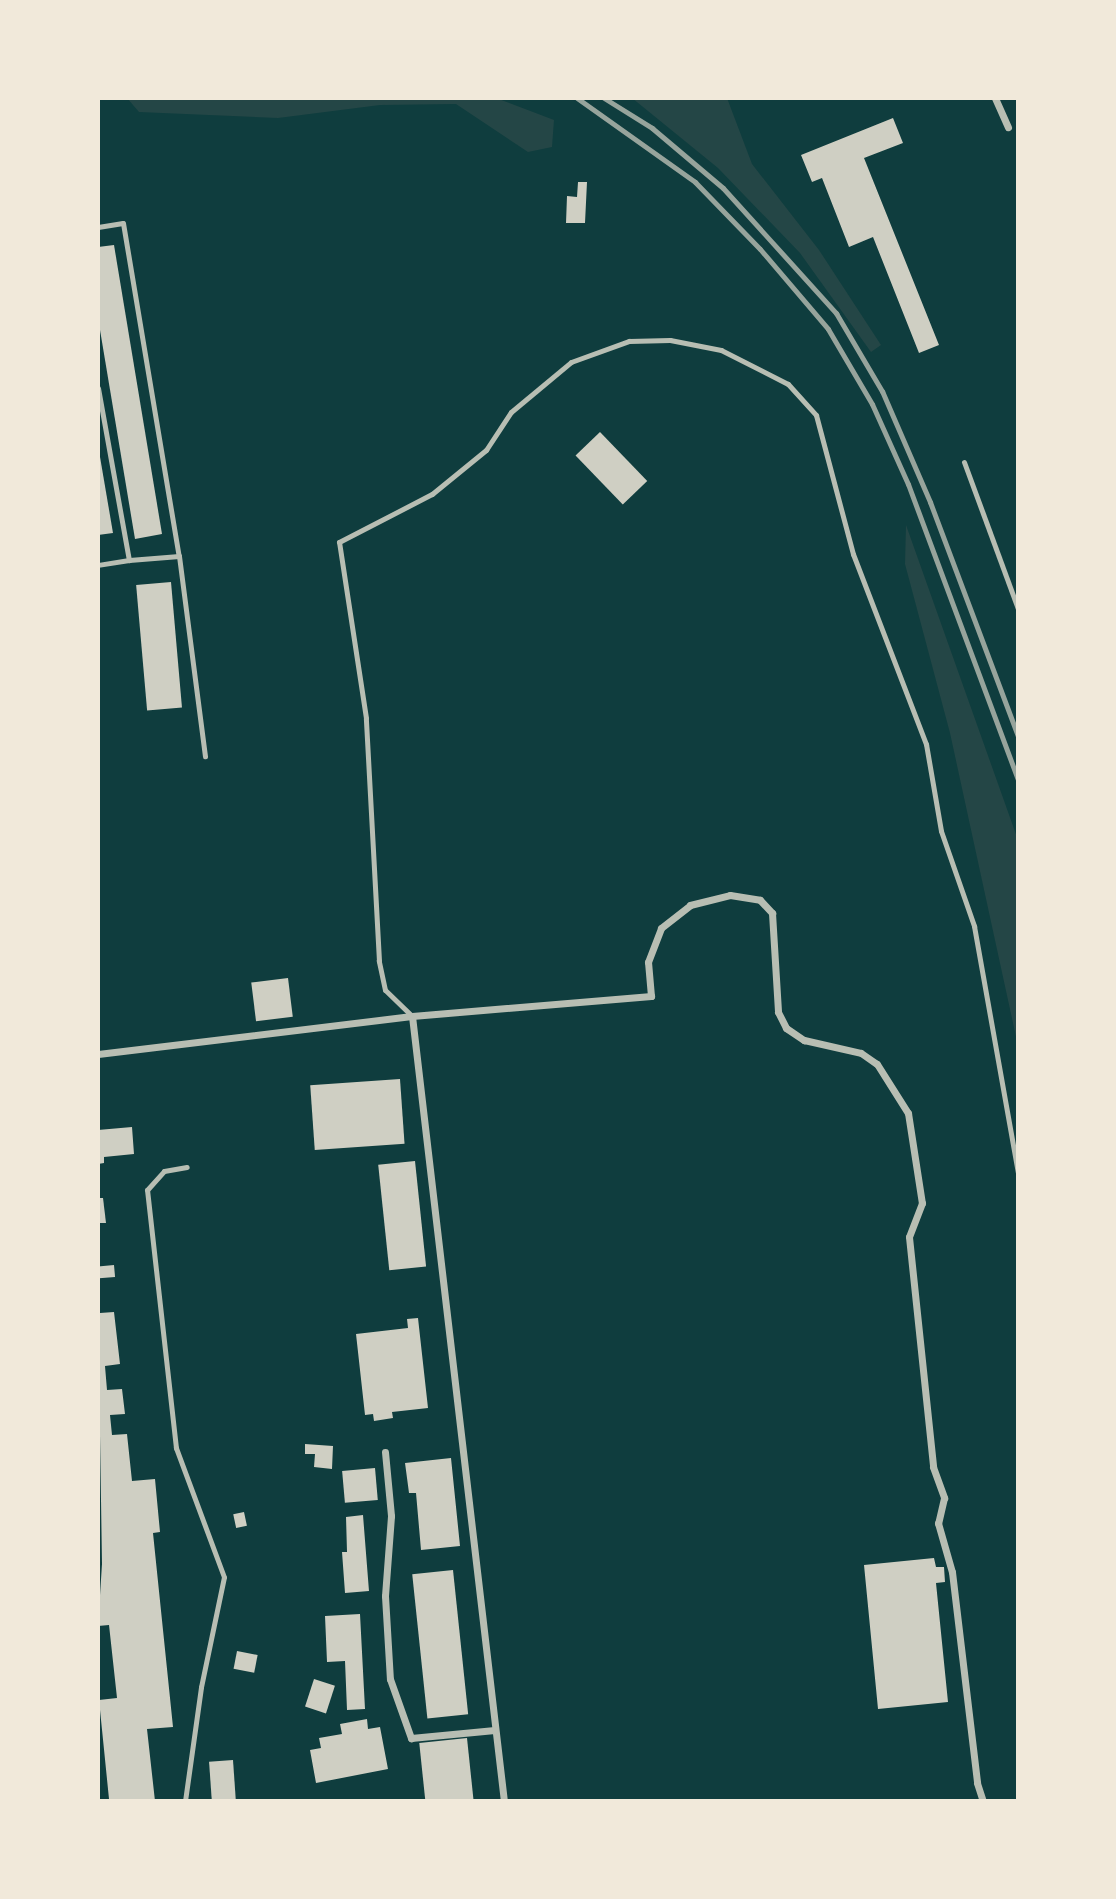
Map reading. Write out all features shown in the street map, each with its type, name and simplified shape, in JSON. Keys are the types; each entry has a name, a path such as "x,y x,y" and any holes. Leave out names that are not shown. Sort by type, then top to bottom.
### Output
{"street":[{"path":"995,98 1007,127"},
{"path":"98,1054 412,1016 651,996 648,962 661,928 690,905 730,895 760,900 772,913 778,1012 786,1028 804,1040 861,1054 877,1064 908,1114 922,1203 909,1237 933,1467 944,1498 938,1523 952,1572 977,1783 983,1801"},
{"path":"412,1016 504,1801"},
{"path":"385,1452 391,1516 385,1596 390,1679 411,1738 495,1730"}],"lane":[{"path":"98,227 123,223 179,555 205,755"},
{"path":"412,1016 385,990 379,961 366,718 339,542 432,494 486,450 511,412 571,362 629,341 670,340 720,350 788,384 816,415 853,554 926,744 940,831 974,926 1018,1173"},
{"path":"98,388 129,560"},
{"path":"964,462 1018,609"},
{"path":"98,565 179,555"},
{"path":"185,1801 201,1687 224,1577 176,1448 148,1190 164,1171 187,1167"}],"shaded area":[{"path":"127,98 496,98 554,120 552,147 528,152 456,104 380,105 278,118 139,112"},
{"path":"632,98 727,98 752,164 819,250 881,345 871,352 800,253 718,168"},
{"path":"906,525 1018,840 1018,1046 950,733 905,564"}],"building":[{"path":"893,118 903,143 864,158 939,345 919,353 873,237 849,247 822,178 812,182 801,155"},
{"path":"578,182 587,182 585,223 566,223 567,196 577,197"},
{"path":"114,245 162,534 135,539 98,318 98,247"},
{"path":"600,432 647,481 623,505 576,456"},
{"path":"98,452 113,533 98,535"},
{"path":"171,582 182,708 147,711 136,585"},
{"path":"288,978 293,1017 256,1021 251,983"},
{"path":"400,1079 405,1144 315,1150 310,1085"},
{"path":"132,1127 134,1154 104,1157 104,1163 98,1164 98,1130"},
{"path":"415,1161 426,1266 389,1270 378,1165"},
{"path":"98,1198 103,1198 106,1223 98,1223"},
{"path":"114,1265 115,1277 99,1278 98,1266"},
{"path":"98,1307 100,1313 114,1312 120,1364 105,1366 107,1390 122,1389 125,1414 110,1415 112,1435 127,1434 132,1481 155,1479 160,1532 153,1533 173,1727 147,1729 155,1801 109,1799 99,1700 117,1698 109,1625 98,1626 102,1564"},
{"path":"418,1318 428,1408 392,1412 393,1418 374,1421 373,1414 365,1415 356,1334 408,1328 407,1319"},
{"path":"305,1444 333,1446 332,1469 314,1467 315,1454 305,1454"},
{"path":"451,1458 460,1546 421,1550 416,1493 409,1493 405,1463"},
{"path":"375,1468 378,1500 345,1503 342,1471"},
{"path":"244,1512 247,1526 236,1528 233,1514"},
{"path":"363,1515 369,1591 345,1593 342,1552 347,1552 346,1517"},
{"path":"934,1558 936,1567 944,1567 945,1582 936,1583 948,1702 878,1709 864,1565"},
{"path":"453,1570 468,1714 427,1718 412,1574"},
{"path":"360,1614 365,1709 347,1710 345,1661 327,1662 325,1616"},
{"path":"237,1651 258,1655 254,1673 234,1669"},
{"path":"314,1679 335,1686 326,1713 305,1707"},
{"path":"367,1719 368,1729 380,1727 388,1769 316,1783 310,1750 321,1748 319,1738 342,1734 340,1724"},
{"path":"467,1738 474,1801 425,1801 419,1743"},
{"path":"233,1760 236,1801 212,1801 209,1762"}],"railway":[{"path":"577,98 695,182 760,249 828,329 872,404 908,484 1018,780"},
{"path":"604,98 652,128 723,188 836,313 882,391 930,502 1018,736"}]}
